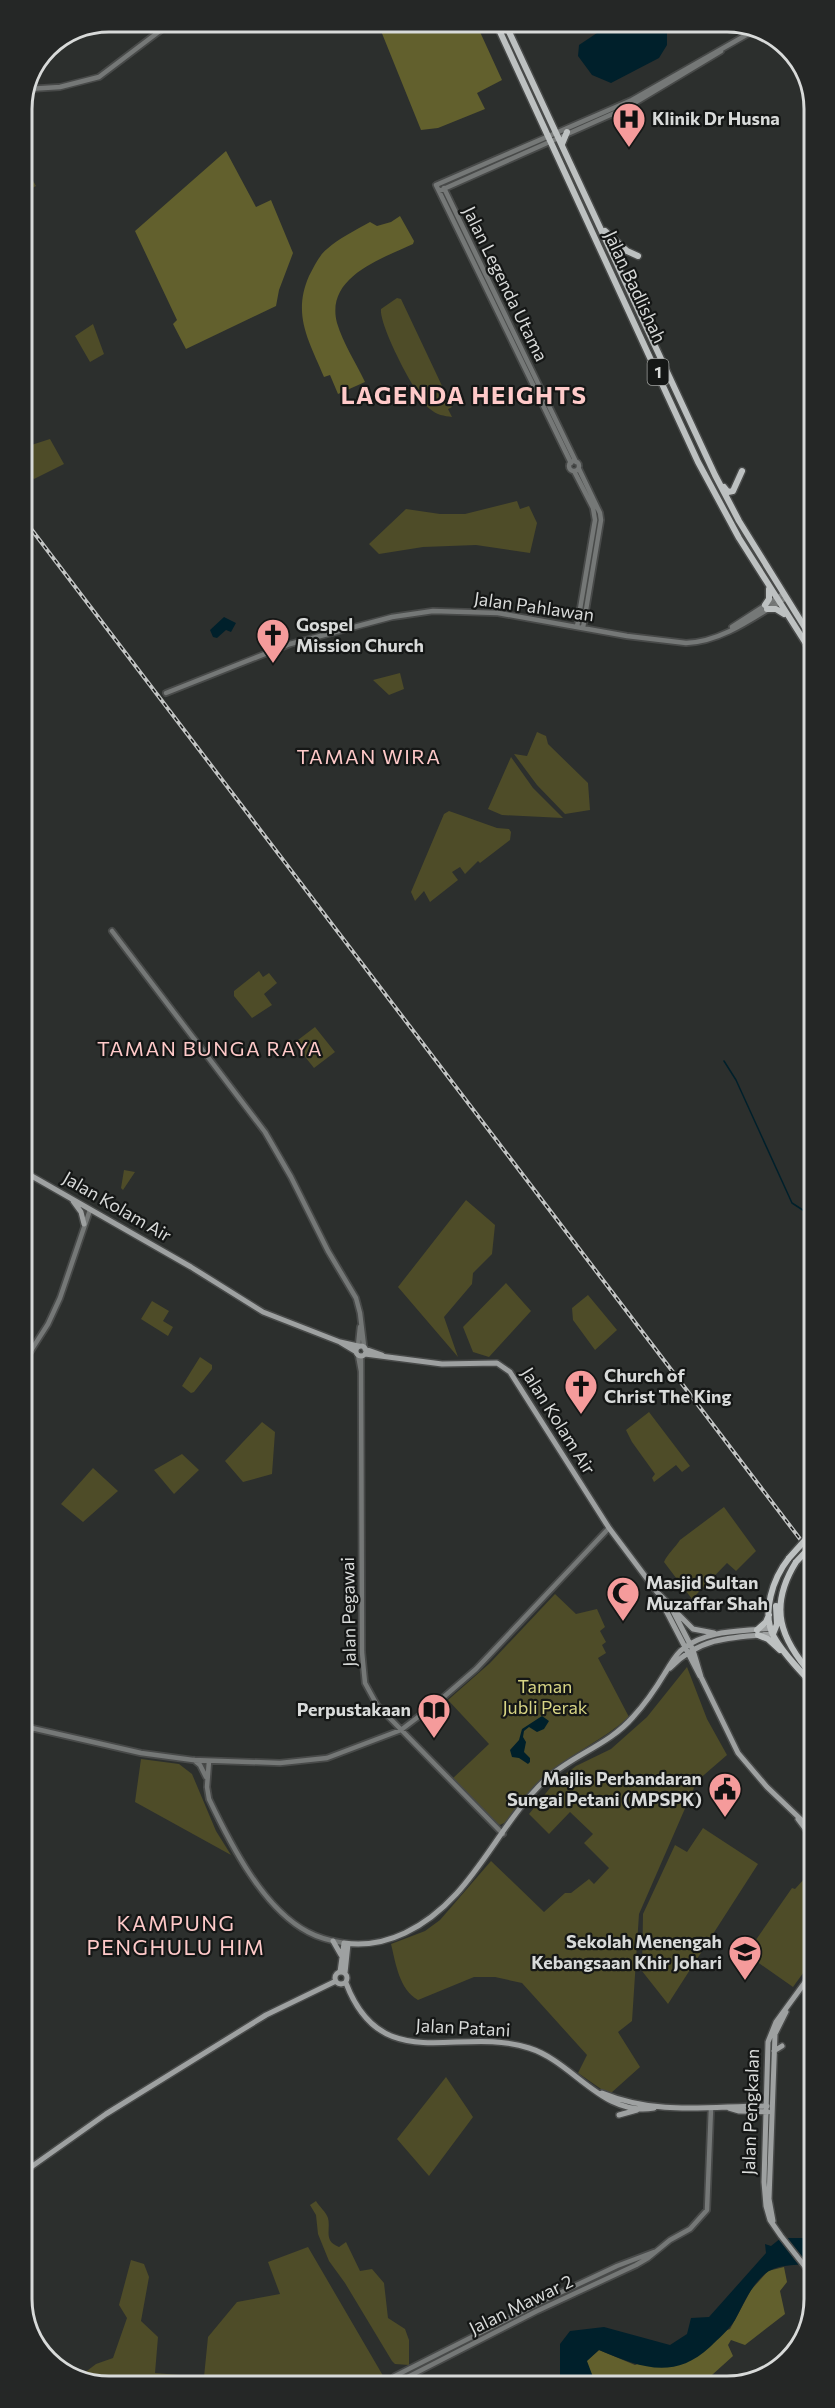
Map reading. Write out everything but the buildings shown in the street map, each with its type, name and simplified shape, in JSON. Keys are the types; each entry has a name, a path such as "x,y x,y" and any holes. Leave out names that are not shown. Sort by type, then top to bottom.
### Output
{"main road":[{"name":"Jalan Badlishah","path":"500,32 698,462 733,527 804,641"},
{"name":"Jalan Badlishah","path":"509,32 715,474 739,521 804,627"},
{"path":"562,144 567,132"},
{"path":"599,224 620,246 638,256"},
{"path":"715,474 730,492 738,485 742,471"},
{"path":"768,586 770,595 766,607 776,609 787,616"},
{"name":"Jalan Kolam Air","path":"32,1177 263,1312 361,1350 384,1356 423,1363 503,1365 521,1388 609,1528 669,1605 689,1649"},
{"path":"71,1199 81,1212 84,1224"},
{"path":"758,1633 770,1611 773,1585 804,1546"},
{"path":"793,1560 777,1598 773,1631 799,1659"},
{"path":"783,1586 780,1609 782,1627 786,1638 804,1665"},
{"name":"Jalan Kolam Air","path":"657,1592 689,1649"},
{"path":"669,1605 693,1629 715,1634 758,1633 788,1656 804,1675"},
{"path":"770,1611 773,1631 788,1656"},
{"path":"344,1957 365,1944 404,1934 439,1912 460,1891 530,1797 549,1776 628,1723 665,1674 689,1649 715,1640 773,1631"},
{"path":"665,1674 672,1662 715,1634"},
{"path":"689,1649 694,1668"},
{"path":"689,1649 738,1753 804,1827"},
{"path":"675,1663 685,1662 701,1677"},
{"path":"795,1815 804,1823"},
{"path":"333,1941 344,1957"},
{"path":"342,1973 346,1943 365,1944"},
{"path":"336,1981 336,1976 342,1973"},
{"path":"336,1981 341,1984 346,1983 347,1978 342,1973"},
{"path":"32,2166 106,2114 266,2015 336,1981"},
{"name":"Jalan Patani","path":"346,1983 363,2017 390,2036 412,2041 525,2046 559,2062 594,2091 610,2101 627,2107"},
{"name":"Jalan Pengkalan","path":"769,2109 768,2042 773,2027 804,1984"},
{"name":"Jalan Pengkalan","path":"789,2006 775,2034 765,2199 767,2214 804,2265"},
{"path":"774,2051 782,2046"},
{"name":"Jalan Patani","path":"594,2091 640,2107 729,2108 738,2106 769,2109"},
{"path":"619,2100 627,2107 640,2107"},
{"path":"619,2115 640,2107"}],"street":[{"path":"34,89 60,87 99,77 158,32"},
{"path":"442,190 632,100 746,34"},
{"path":"557,134 634,104 714,57 725,47"},
{"name":"Jalan Legenda Utama","path":"550,138 439,184 574,462"},
{"path":"576,470 579,465 574,462 570,468 576,470 595,516 580,627"},
{"name":"Jalan Pahlawan","path":"166,693 290,644 392,617 433,611 483,611 686,643 702,642 728,630 784,596"},
{"name":"Jalan Pegawai","path":"112,931 265,1132 295,1184 328,1251 356,1298 361,1324 363,1455 361,1607 364,1679 372,1699 503,1834"},
{"path":"32,1350 57,1305 90,1210"},
{"path":"32,1728 141,1753 193,1760 280,1763 316,1760 401,1730 471,1675 609,1528"},
{"path":"193,1760 201,1765 207,1780"},
{"path":"209,1761 207,1791 213,1807 264,1892 297,1926 315,1935 346,1943"},
{"name":"Jalan Mawar 2","path":"414,2376 537,2312 636,2265 670,2240 690,2229 707,2210 711,2108"},
{"name":"Jalan Mawar 2","path":"395,2376 559,2293 654,2252"}],"green space":[{"path":"397,298 401,299 452,407 448,409 452,417 435,413 424,402 392,345 381,309"},
{"path":"93,324 104,354 90,362 75,336"},
{"path":"50,439 64,464 34,479 32,477 32,445"},
{"path":"517,501 520,509 529,506 537,523 530,553 476,545 423,547 379,554 369,544 406,509 440,514 465,514"},
{"path":"400,673 404,689 389,695 373,680"},
{"path":"537,732 546,736 548,744 588,783 590,810 565,814 537,785 514,754 527,756"},
{"path":"511,757 533,788 563,818 502,815 488,809"},
{"path":"449,811 497,828 509,829 510,840 480,863 478,861 465,874 460,867 452,872 458,880 430,902 424,891 415,901 411,892 444,814"},
{"path":"259,971 263,977 269,973 277,983 264,994 272,1005 252,1018 234,996 234,991"},
{"path":"315,1027 335,1052 314,1068 294,1043"},
{"path":"124,1170 135,1172 123,1190 121,1188"},
{"path":"466,1200 495,1225 492,1254 473,1273 472,1284 444,1317 458,1357 398,1287"},
{"path":"506,1283 531,1311 489,1357 473,1352 463,1327"},
{"path":"588,1295 617,1330 595,1350 573,1320 572,1308"},
{"path":"152,1301 169,1311 163,1321 173,1327 168,1336 141,1319"},
{"path":"200,1357 212,1365 212,1369 191,1393 182,1386"},
{"path":"649,1412 690,1466 682,1472 676,1465 654,1482 652,1478 655,1474 626,1430"},
{"path":"262,1422 275,1432 272,1474 243,1482 225,1461"},
{"path":"182,1454 199,1470 174,1494 154,1470"},
{"path":"93,1468 118,1491 83,1522 61,1504"},
{"path":"724,1507 756,1551 736,1571 727,1563 692,1599 664,1562 680,1540"},
{"name":"Taman Jubli Perak","path":"555,1594 576,1614 597,1609 605,1627 600,1631 606,1642 602,1645 606,1653 598,1658 629,1717 541,1779 506,1822 500,1825 494,1822 451,1780 489,1744 448,1700 490,1663"},
{"path":"687,1667 707,1719 727,1755 697,1781 639,1914 632,2021 618,2032 640,2067 611,2093 578,2073 587,2055 522,1983 495,1977 474,1977 418,2000 402,1983 391,1944 425,1931 440,1920 491,1861 544,1912 565,1893 571,1893 589,1879 594,1884 609,1868 584,1843 593,1834 570,1812 549,1834 529,1814 554,1783 576,1766 611,1749 647,1717"},
{"path":"141,1759 179,1764 192,1774 216,1831 231,1855 135,1802"},
{"path":"703,1828 758,1864 668,2004 642,1971 643,1914 675,1845 687,1852"},
{"path":"804,1879 804,1972 793,1987 746,1954 792,1888 795,1889"},
{"path":"446,2077 473,2117 429,2176 397,2139"},
{"path":"316,2201 328,2218 331,2242 339,2247 346,2242 360,2271 372,2269 384,2283 388,2318 405,2329 409,2340 409,2365 395,2364 392,2361 345,2283 329,2261 318,2234 316,2215 310,2205"},
{"path":"308,2247 383,2376 204,2376 208,2337 237,2302 280,2294 268,2262"},
{"path":"131,2260 144,2264 149,2277 141,2321 158,2337 155,2373 192,2376 104,2376 85,2373 96,2364 113,2358 127,2318 119,2305"}],"shaded area":[{"path":"381,32 480,32 502,80 477,93 485,109 438,128 421,130"},
{"path":"226,151 256,207 271,200 293,253 279,290 276,306 186,349 173,324 177,320 135,231"},
{"path":"400,216 414,241 413,244 358,272 339,293 336,307 337,323 365,382 338,394 330,375 324,377 304,328 302,303 304,290 317,261 337,241 370,222 377,226 391,222"},
{"path":"784,2267 787,2282 780,2291 785,2314 745,2345 731,2340 728,2345 733,2356 711,2376 592,2376 586,2361 599,2350 635,2365 730,2329 751,2290 768,2271"}],"water":[{"path":"598,32 667,32 667,45 659,58 611,83 592,75 578,56 579,45"},
{"path":"224,617 236,623 231,632 226,630 217,638 213,637 210,630"},
{"path":"542,1716 549,1721 544,1729 537,1732 529,1727 524,1731 523,1737 526,1742 524,1752 530,1758 530,1762 528,1764 519,1758 512,1757 510,1750 519,1740 522,1729"},
{"path":"781,2238 804,2238 804,2264 779,2267 763,2275 753,2287 729,2328 696,2358 683,2364 656,2368 599,2350 587,2361 593,2376 560,2376 560,2344 570,2331 604,2327 670,2345 687,2334 691,2318 709,2317 766,2253 765,2244 771,2246"}],"waterway":[{"path":"724,1061 736,1080 792,1203 804,1211"}],"railway":[{"path":"32,530 804,1544"}],"place":[{"name":"Klinik Dr Husna","path":"629,148"},
{"name":"Gospel Mission Church","path":"273,664"},
{"name":"Church of Christ The King","path":"581,1415"},
{"name":"Masjid Sultan Muzaffar Shah","path":"623,1622"},
{"name":"Perpustakaan","path":"434,1739"},
{"name":"Majlis Perbandaran Sungai Petani (MPSPK)","path":"725,1818"},
{"name":"Sekolah Menengah Kebangsaan Khir Johari","path":"745,1981"}],"district":[{"name":"LAGENDA HEIGHTS","path":"464,396"},
{"name":"TAMAN WIRA","path":"369,757"},
{"name":"TAMAN BUNGA RAYA","path":"210,1049"},
{"name":"KAMPUNG PENGHULU HIM","path":"176,1936"}]}
